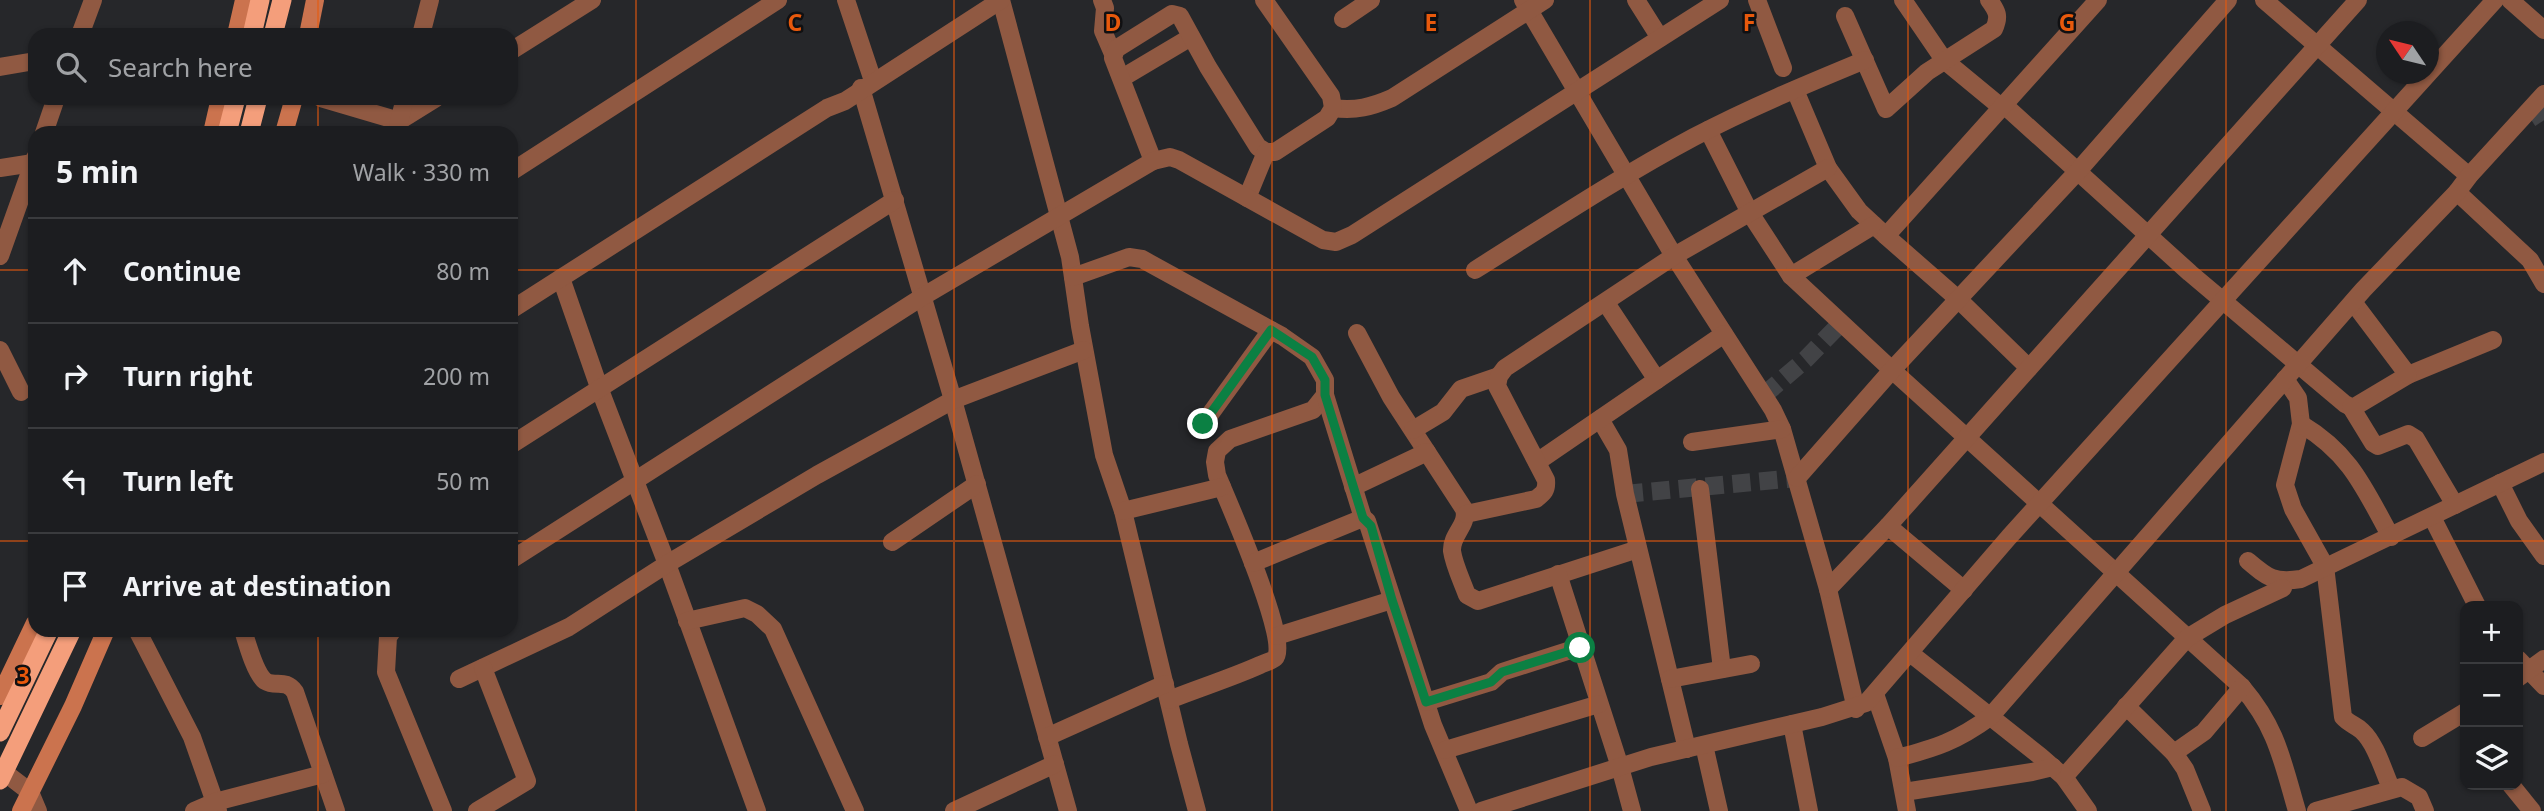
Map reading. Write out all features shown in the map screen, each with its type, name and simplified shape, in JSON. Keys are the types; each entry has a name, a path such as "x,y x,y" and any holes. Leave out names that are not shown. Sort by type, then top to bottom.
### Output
{"highway":[{"path":"254,28 260,0"},
{"path":"275,28 282,0"},
{"path":"229,126 234,105"},
{"path":"251,126 256,105"},
{"path":"0,732 46,637"},
{"path":"0,780 69,637"}],"main road":[{"path":"238,28 244,0"},
{"path":"309,28 315,0"},
{"path":"214,126 218,105"},
{"path":"286,126 292,105"},
{"path":"0,696 28,637"},
{"path":"21,811 73,706 103,637"}],"street":[{"path":"83,28 93,0"},
{"path":"423,28 430,0"},
{"path":"518,47 592,0"},
{"path":"518,167 778,0"},
{"path":"846,0 894,200 1068,811"},
{"path":"518,306 563,283 837,114 845,101 867,85 1001,0 1073,277 1104,456 1123,511 1198,811"},
{"path":"1102,0 1105,8 1103,31 1153,161"},
{"path":"1113,54 1116,49 1172,14 1180,16 1258,146 1266,152 1275,152 1327,118 1333,108 1331,96 1264,0"},
{"path":"1343,19 1371,0"},
{"path":"1636,0 1660,38"},
{"path":"518,555 922,297 1058,214 1153,161 1170,157 1179,160 1323,240 1336,242 1352,236 1720,0"},
{"path":"1757,0 1783,68"},
{"path":"1903,0 1944,60 2002,105 2223,301 2351,407 2373,443 2378,446 2408,434 2416,439 2455,505"},
{"path":"1845,16 1886,109 1927,72 1994,29 1998,20 1997,12 1989,0"},
{"path":"1797,478 1892,370 2078,171 2228,0"},
{"path":"2264,0 2469,176"},
{"path":"1828,589 2149,236 2358,0"},
{"path":"1481,811 1534,803 1620,767 1856,709 1867,703 2039,504 2495,0"},
{"path":"2510,0 2544,30"},
{"path":"1791,276 1880,230 2002,105 2095,1"},
{"path":"1333,108 1353,111 1373,107 1392,98 1532,3 1578,91 1674,256 1773,410 1782,429 1828,589 1856,709"},
{"path":"1122,78 1191,37"},
{"path":"1475,270 1627,174 1708,130 1865,60"},
{"path":"0,67 28,62"},
{"path":"1795,90 1828,168 1859,211 1958,299 2029,368"},
{"path":"1897,758 1943,746 1966,735 1990,717 2353,302 2458,192 2469,176 2544,94"},
{"path":"46,126 54,105"},
{"path":"339,105 394,126"},
{"path":"397,126 403,105"},
{"path":"398,126 427,105"},
{"path":"1708,130 1750,213 1791,276 2242,687 2267,719 2277,741 2297,811"},
{"path":"1247,198 1266,152"},
{"path":"0,168 28,161"},
{"path":"1466,514 1536,499 1543,494 1546,487 1546,480 1497,386 1499,376 1505,368 1674,256 1828,168"},
{"path":"0,256 28,177"},
{"path":"2458,192 2530,260 2544,284"},
{"path":"518,441 894,200"},
{"path":"1073,277 1129,257 1142,259 1271,330 1312,357 1325,380 1325,395 1353,487 1363,518 1371,526 1426,702 1469,811"},
{"path":"518,316 563,283"},
{"path":"563,283 600,390 757,811"},
{"path":"2353,302 2408,375"},
{"path":"1606,303 1657,380"},
{"path":"1203,424 1271,330"},
{"path":"1357,333 1391,397 1466,514 1452,551 1467,595 1472,600 1478,601 1638,549"},
{"path":"1537,462 1724,334"},
{"path":"2351,407 2408,375 2493,340"},
{"path":"0,350 21,392"},
{"path":"459,680 569,627 667,564 817,475 953,400 1084,350"},
{"path":"1413,430 1443,412 1461,389 1499,376"},
{"path":"2285,379 2298,398 2301,424 2285,485 2293,509 2325,566 2343,717 2363,731 2370,741 2391,788"},
{"path":"1047,737 1167,692 1248,670 1275,658 1279,650 1278,636 1253,563 1222,487 1215,462 1217,451 1230,439 1313,410 1325,395"},
{"path":"1600,419 1618,450 1625,494 1670,679 1719,811"},
{"path":"2301,424 2319,435 2345,458 2391,537"},
{"path":"1692,442 1782,429"},
{"path":"1353,487 1427,452"},
{"path":"2248,561 2269,578 2283,582 2301,579 2544,462"},
{"path":"2500,483 2519,521 2544,556"},
{"path":"892,541 977,484"},
{"path":"1123,511 1222,487"},
{"path":"1700,489 1722,670"},
{"path":"2432,517 2474,601"},
{"path":"1253,563 1363,518"},
{"path":"1888,526 1964,590"},
{"path":"1558,575 1632,811"},
{"path":"1904,792 2024,774 2058,772 2126,706 2187,638 2225,615 2283,588"},
{"path":"1278,636 1392,600"},
{"path":"687,621 745,608 757,614 773,629 855,811"},
{"path":"141,637 192,737 217,807"},
{"path":"245,637 263,680 283,683 295,692 336,811"},
{"path":"388,637 386,672 443,811"},
{"path":"1426,702 1491,682 1502,672 1580,648"},
{"path":"1910,653 2058,772 2088,811"},
{"path":"2523,668 2544,659"},
{"path":"1670,679 1751,664"},
{"path":"477,811 527,781 483,668"},
{"path":"2523,670 2544,686"},
{"path":"2174,753 2204,732 2242,687"},
{"path":"1875,694 1897,758 1907,811"},
{"path":"1444,750 1598,704"},
{"path":"2126,706 2174,753 2185,769 2202,811"},
{"path":"2422,738 2460,720"},
{"path":"1792,724 1809,811"},
{"path":"954,811 1055,764"},
{"path":"0,769 30,792 38,811"},
{"path":"194,811 217,807 323,774"},
{"path":"2316,811 2402,787 2419,797 2425,811"},
{"path":"2515,790 2532,811"}],"tunnel":[{"path":"2533,106 2544,123"},
{"path":"1764,395 1806,359 1841,323"},
{"path":"1625,494 1797,478"}],"route":[{"path":"1203,424 1271,330 1312,357 1325,380 1325,395 1332,423 1363,518 1371,526 1426,702 1491,682 1502,672 1580,648"}]}
